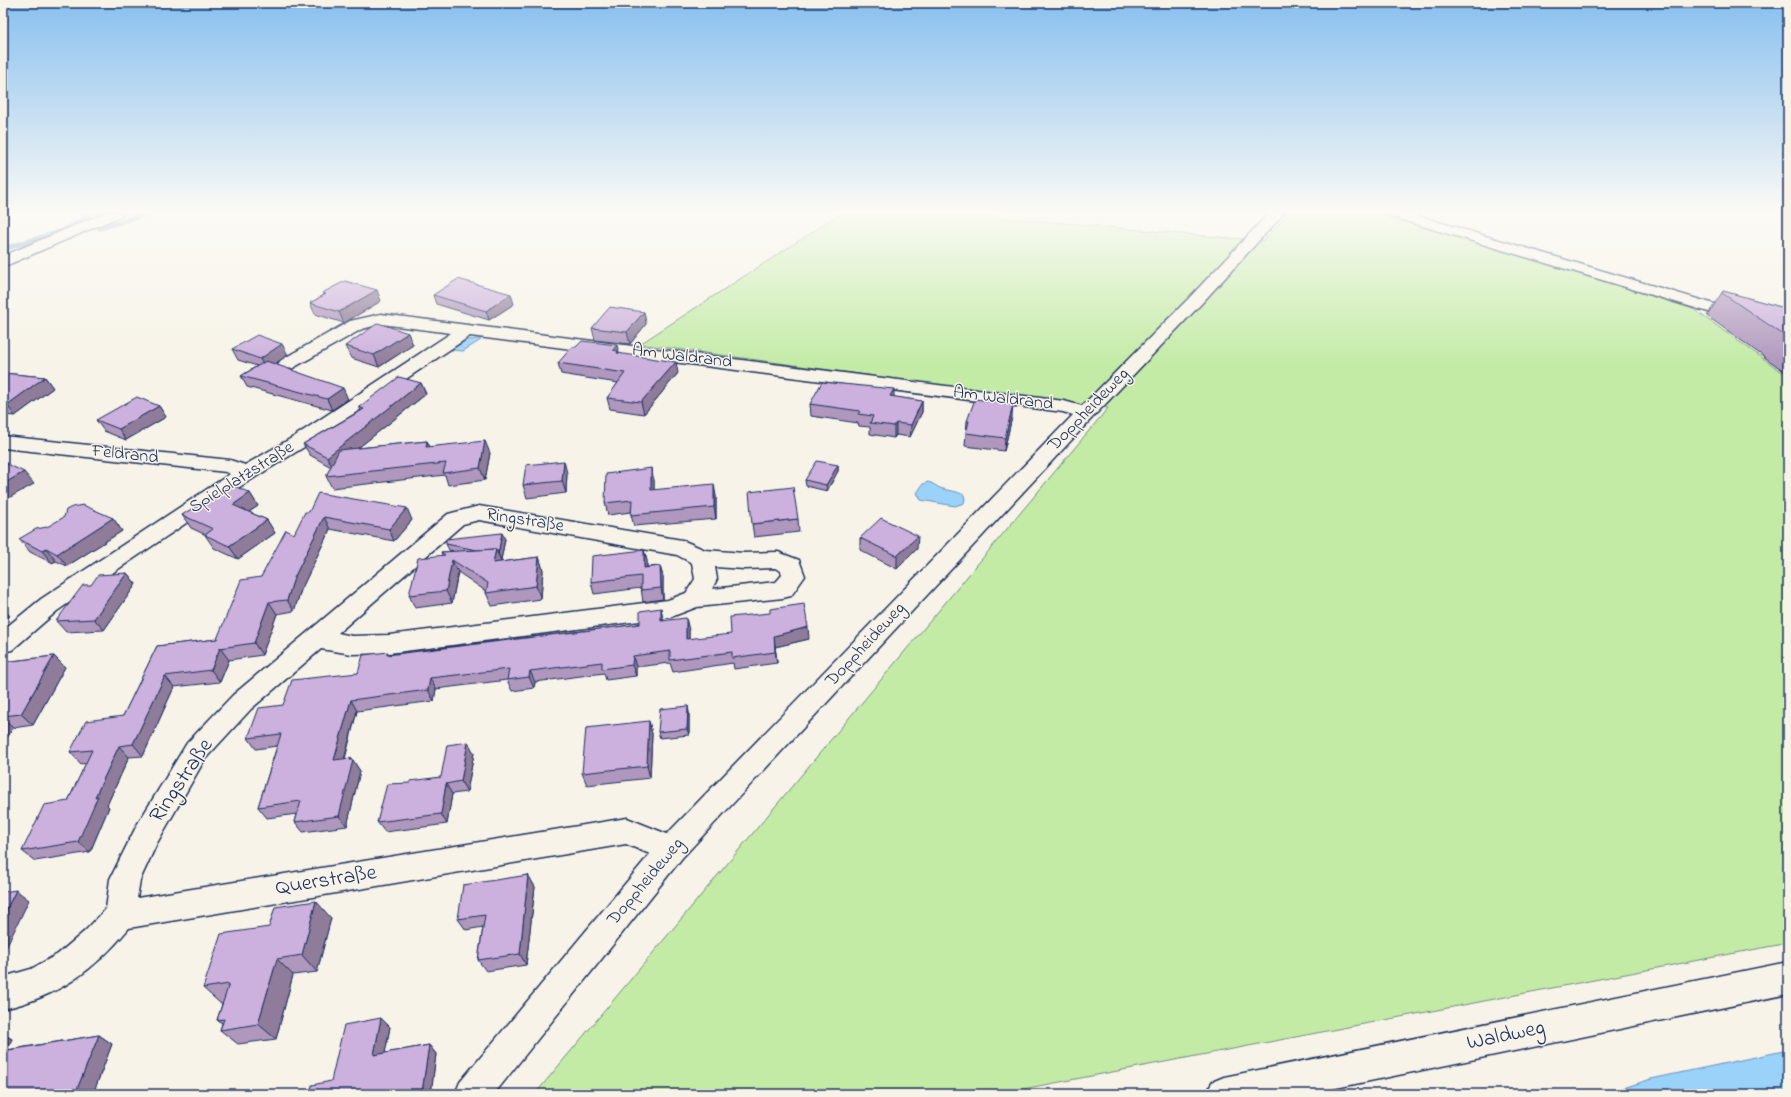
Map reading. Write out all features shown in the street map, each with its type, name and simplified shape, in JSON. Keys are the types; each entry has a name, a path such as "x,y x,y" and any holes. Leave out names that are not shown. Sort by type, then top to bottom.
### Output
{"street":[{"name":"Doppheideweg","path":"472,1094 672,849 1230,263"},
{"path":"1563,263 1788,330"},
{"name":"Am Waldrand","path":"287,364 356,325 381,319 1056,406 1086,413"},
{"name":"Spielplatzstraße","path":"3,643 49,605 85,580 246,474 302,440 466,331"},
{"name":"Feldrand","path":"3,442 230,466 246,474"},
{"name":"Ringstraße","path":"120,915 125,879 147,834 196,751 242,702 318,639 456,519 479,513 682,548 701,558 744,561 778,560 792,566 794,576 783,590 694,599 671,608 389,644 352,645 318,639"},
{"path":"694,599 706,579 705,569 701,558"},
{"name":"Querstraße","path":"120,915 627,831 672,849"},
{"path":"3,993 18,990 50,978 84,955 108,931 120,915"},
{"name":"Waldweg","path":"1224,1094 1788,978"}],"green space":[{"path":"764,263 1547,263 1693,309 1788,376 1788,943 997,1094 535,1094 1108,408 640,344"}],"water":[{"path":"467,340 481,340 463,351 451,350"},
{"path":"928,482 941,488 964,495 964,503 955,506 921,500 917,493 923,484"},
{"path":"1788,1050 1788,1094 1605,1094 1651,1079"}],"building":[{"path":"458,279 511,294 486,311 433,295"},
{"path":"345,281 377,290 339,312 310,303 326,294 322,293"},
{"path":"1723,291 1788,309 1788,338 1722,293"},
{"path":"610,307 644,312 627,332 592,328"},
{"path":"378,323 408,333 374,355 345,346"},
{"path":"257,335 282,344 260,359 232,349"},
{"path":"582,341 617,345 613,350 618,351 617,353 676,362 641,402 607,398 625,373 558,363 572,347 576,347"},
{"path":"266,361 343,388 327,399 241,376"},
{"path":"3,373 45,377 7,405 3,405"},
{"path":"399,377 421,383 327,457 303,444 364,409 359,407"},
{"path":"822,382 894,389 890,396 922,401 911,425 896,423 894,426 870,423 873,416 858,414 860,411 810,404"},
{"path":"137,397 159,406 119,429 96,420"},
{"path":"975,399 1013,404 1005,438 966,433 969,421 967,421"},
{"path":"427,441 426,447 485,441 480,468 443,473 446,463 326,476 339,450"},
{"path":"564,461 562,481 523,485 526,465"},
{"path":"817,461 838,465 826,485 805,480"},
{"path":"3,462 24,472 3,484"},
{"path":"651,468 651,490 714,484 714,507 631,515 632,500 605,503 606,474"},
{"path":"230,484 250,493 233,505 267,520 229,546 205,535 213,529 182,515"},
{"path":"793,487 798,519 752,524 749,492"},
{"path":"318,493 407,508 389,529 324,517 294,578 287,600 269,602 254,643 220,648 211,670 165,676 133,744 119,746 95,797 98,796 78,842 22,851 44,805 68,801 92,750 70,752 86,721 123,716 157,646 217,639 241,580 261,577 286,530 294,534 305,512 309,512"},
{"path":"83,505 113,518 57,554 46,548 42,551 19,539 36,529 47,527 64,517 66,510"},
{"path":"881,518 918,536 897,556 860,538"},
{"path":"502,533 498,554 496,549 477,550 446,544 446,539"},
{"path":"496,549 493,563 539,557 536,586 486,593 488,583 452,560 446,591 409,595 418,558 445,555 441,552"},
{"path":"644,550 644,568 660,566 661,588 641,590 641,576 591,582 592,556"},
{"path":"127,573 94,619 56,621 83,585 91,585 98,575"},
{"path":"804,604 808,627 774,636 775,652 732,658 732,652 670,660 670,651 633,656 632,665 602,669 602,662 530,671 529,677 507,680 509,669 430,678 428,690 351,700 334,760 351,758 350,760 353,760 339,816 295,822 301,801 258,807 281,734 248,738 259,708 283,705 292,680 358,673 363,655 388,652 387,655 640,624 640,611 661,608 661,621 686,618 686,639 731,634 730,617 770,613 770,609"},
{"path":"54,656 21,714 3,716 3,662"},
{"path":"688,706 687,729 658,732 660,709"},
{"path":"649,721 647,766 582,773 586,728"},
{"path":"468,742 461,781 446,784 441,814 377,822 387,784 410,783 410,781 441,777 447,745"},
{"path":"528,875 520,954 478,960 485,915 458,919 463,885"},
{"path":"16,890 3,916 3,892"},
{"path":"316,901 302,955 277,959 258,1024 220,1030 224,1019 217,1020 229,984 203,988 221,934 269,927 275,907"},
{"path":"381,1018 374,1055 429,1045 422,1092 411,1094 310,1094 312,1085 331,1081 344,1025"},
{"path":"99,1035 75,1094 38,1094 39,1092 27,1094 3,1094 3,1051"}]}
